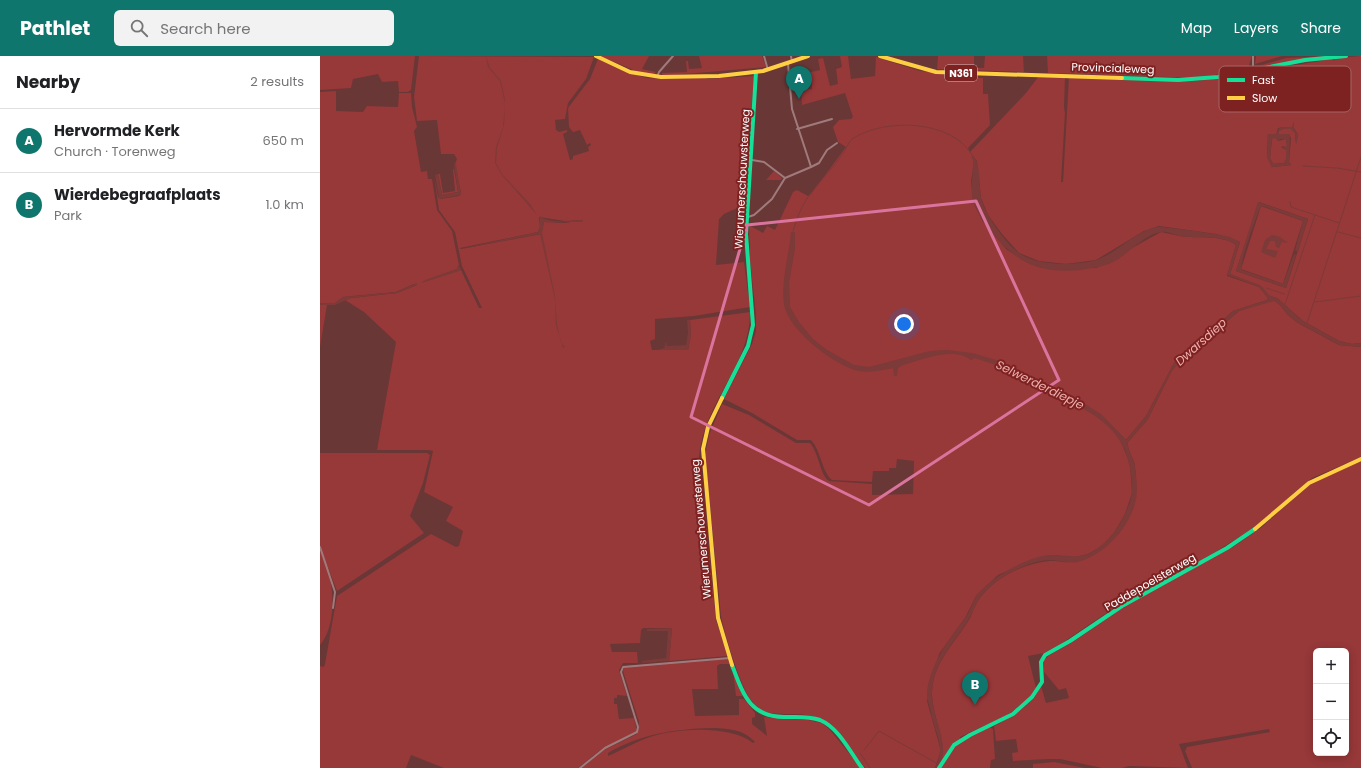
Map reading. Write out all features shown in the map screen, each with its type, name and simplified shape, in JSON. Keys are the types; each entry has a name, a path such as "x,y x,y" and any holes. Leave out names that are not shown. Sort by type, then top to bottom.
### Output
{"street":[{"path":"596,56 630,72 657,77 756,72 768,70 808,56"},
{"path":"657,77 659,72 673,56"},
{"path":"764,56 768,70"},
{"path":"791,56 791,103 797,128 811,167"},
{"name":"Provincialeweg","path":"880,56 923,70 957,73 1184,80 1219,77"},
{"name":"Provincialeweg","path":"1270,66 1305,60 1346,56"},
{"name":"Wierumerschouwsterweg","path":"756,72 752,160 747,212 747,258 754,317 751,334 746,349 708,428 703,454 718,618 744,694 754,708 769,716 809,718 823,722 837,735 862,768"},
{"path":"797,128 832,119"},
{"path":"748,217 754,215 772,199 785,178 819,163 827,150 837,143"},
{"path":"752,160 764,162 785,178"},
{"name":"Paddepoelsterweg","path":"939,768 949,751 960,740 1002,721 1024,706 1042,682 1041,662 1045,655 1070,641 1122,606 1227,548 1264,523 1312,481 1361,459"},
{"path":"320,547 335,592 333,608"},
{"path":"580,768 605,748 637,732 638,727 622,672 623,667 731,658"}],"highlighted area":[{"path":"976,201 1059,380 869,505 691,417 747,225"}],"shaded area":[{"path":"320,56 415,56 411,90 408,92 399,92 398,81 382,82 378,74 353,79 351,88 320,90"},
{"path":"419,56 594,57 586,79 568,103 565,119 555,120 556,130 559,132 567,130 567,132 563,134 570,160 573,159 573,156 589,151 588,147 591,145 590,143 587,145 580,130 573,132 569,127 568,108 590,79 598,59 627,72 647,78 670,79 706,77 707,79 754,76 744,205 724,214 719,219 716,265 744,262 750,307 694,316 655,319 655,339 650,341 652,350 688,350 691,335 690,320 750,312 748,331 743,349 709,419 702,438 699,457 716,620 728,656 669,661 672,628 643,628 641,630 640,643 610,644 612,652 637,652 638,663 623,663 619,670 627,696 617,695 617,698 614,698 614,704 617,704 619,719 634,718 637,731 599,751 578,768 444,768 411,755 406,768 320,768 320,666 324,667 325,664 337,596 431,534 456,547 459,546 463,531 446,521 453,507 424,492 433,451 377,450 396,342 364,312 345,300 397,293 417,285 414,284 396,292 343,297 335,303 320,303 320,92 336,91 336,111 363,112 367,106 398,107 399,93 411,93 412,107 417,127 414,131 421,172 427,171 428,179 432,179 437,210 452,231 459,265 457,269 420,283 461,270 479,308 482,308 462,266 455,232 439,210 434,176 438,197 440,199 459,196 461,193 455,164 457,159 454,154 441,154 437,120 417,121 414,97","holes":["539,217 565,221 583,220 565,223 544,222 541,234 460,248 538,232 540,227"]},
{"path":"600,56 649,56 642,69 656,72 653,75 636,71"},
{"path":"699,56 762,56 766,67 662,76 662,73 687,72 686,61 688,61 689,69 702,68"},
{"path":"840,56 848,56 851,79 875,76 876,57 920,71 974,75 974,78 983,78 983,94 988,94 990,125 968,148 970,152 1026,93 1039,76 1065,77 1065,113 1061,182 1063,182 1069,77 1199,81 1219,78 1219,112 1351,112 1351,66 1290,66 1332,59 1334,61 1335,58 1361,56 1361,343 1352,344 1339,341 1303,321 1277,298 1269,296 1262,287 1230,274 1240,242 1216,234 1159,226 1144,231 1096,260 1066,264 1039,261 1019,253 988,215 981,198 977,161 972,156 974,163 971,181 973,201 982,220 1007,250 1041,268 1096,268 1161,232 1187,237 1216,238 1223,239 1236,245 1227,276 1259,287 1268,298 1267,300 1233,311 1174,363 1146,416 1126,440 1102,416 1121,437 1121,442 1130,464 1132,493 1125,514 1114,533 1102,546 1088,554 1072,558 1054,555 1032,560 998,575 976,596 965,618 939,654 927,701 941,751 935,768 865,768 840,735 822,720 816,717 803,715 765,712 760,709 747,694 738,673 721,616 705,455 709,435 722,404 749,415 796,443 810,443 816,452 826,478 829,481 872,484 872,495 913,494 914,461 897,459 896,468 889,468 889,471 873,471 872,482 832,480 826,472 811,440 797,440 752,413 724,399 752,344 756,331 756,315 750,260 749,225 763,233 767,226 775,230 793,192 797,190 808,196 811,194 846,147 838,142 833,127 839,120 851,119 853,117 845,93 802,105 801,90 812,89 811,72 820,70 818,59 823,58 830,86 838,84 836,69 842,67","holes":["1294,122 1294,128 1298,135 1296,143 1295,133 1291,129 1283,129 1279,131 1279,134 1289,134 1291,138 1289,162 1291,165 1273,167 1267,157 1268,134 1276,135 1278,128 1292,127","1259,202 1308,219 1286,288 1236,271"]},
{"path":"938,56 974,56 974,68 984,68 985,56 1023,56 1024,72 937,69"},
{"path":"1047,56 1252,56 1249,66 1219,66 1219,74 1198,78 1048,73"},
{"path":"1256,56 1282,56 1255,64"},
{"path":"1331,56 1258,66 1286,58"},
{"path":"1272,138 1276,138 1278,141 1286,139 1287,146 1281,147 1286,150 1286,159 1284,163 1273,164 1270,158"},
{"path":"453,169 458,192 442,195 438,174 440,174 443,193 455,191"},
{"path":"774,171 782,178 781,180 766,180"},
{"path":"1261,206 1303,221 1283,284 1241,269"},
{"path":"1274,300 1298,323 1339,345 1361,347 1361,457 1312,478 1260,524 1212,554 1117,606 1059,645 1044,653 1028,656 1036,688 1034,692 1018,707 987,727 986,725 960,737 961,739 952,745 940,763 942,745 932,701 933,681 936,671 946,653 970,618 979,599 993,584 1010,573 1029,565 1049,561 1067,562 1081,560 1091,556 1109,544 1117,536 1129,517 1133,507 1136,491 1136,473 1134,462 1128,447 1128,442 1148,419 1171,372 1180,361 1239,311"},
{"path":"320,305 327,305 320,347"},
{"path":"320,453 427,453 430,455 423,483 410,516 424,533 337,591 320,547"},
{"path":"1361,461 1361,768 1192,768 1185,751 1187,747 1270,732 1269,729 1179,744 1188,768 1129,766 1122,768 1102,768 1060,759 1013,761 1012,753 1018,752 1016,739 996,741 994,726 1008,719 1027,705 1041,686 1046,703 1069,698 1066,688 1059,690 1044,672 1043,661 1048,656 1071,643 1127,605 1236,545 1262,527 1308,485"},
{"path":"320,548 329,571 332,611 326,636 320,645"},
{"path":"729,659 731,664 720,664 717,666 718,689 692,689 695,716 739,715 739,699 744,699 755,713 755,717 752,718 752,724 767,736 764,717 808,720 822,723 830,730 861,768 581,768 604,750 637,734 639,722 623,671 625,666","holes":["713,728 730,729 741,732 746,734 755,742 753,743 743,737 731,733 688,730 650,737 608,756 608,753 645,737 671,731"]},
{"path":"733,671 743,696 736,696"},
{"path":"990,727 993,729 995,759 991,760 990,768 941,768 955,746 967,737"},
{"path":"1054,762 1085,768 1033,768 1033,764"}],"water":[{"path":"486,56 490,68 501,81 505,103 500,81 488,67"},
{"path":"505,106 504,125 497,148 496,163 502,174 530,204 537,215 502,175 495,163 496,147 503,128"},
{"path":"1294,122 1294,128 1298,135 1296,145 1295,133 1291,129 1283,129 1279,131 1279,134 1290,134 1289,162 1291,165 1272,168 1267,157 1268,134 1276,134 1280,127 1292,127","holes":["1276,138 1279,141 1280,139 1286,139 1287,146 1281,146 1286,150 1286,159 1284,163 1273,164 1270,158 1272,139"]},
{"name":"Dwarsdiep","path":"972,155 977,162 983,205 996,228 1019,253 1027,257 1046,263 1056,264 1096,260 1111,253 1140,233 1157,227 1191,230 1228,236 1240,242 1230,274 1260,285 1269,295 1277,298 1303,321 1339,341 1352,344 1361,343 1361,347 1339,345 1298,323 1274,301 1239,311 1180,361 1171,372 1148,419 1128,442 1129,450 1135,466 1137,495 1128,519 1115,538 1106,547 1087,559 1077,562 1052,560 1032,563 1021,567 1000,579 983,593 971,615 946,653 936,671 933,681 932,701 940,730 943,750 942,759 938,768 935,768 940,753 940,746 927,699 927,694 931,673 946,644 967,616 976,596 990,582 1000,575 1011,568 1034,558 1054,555 1085,555 1108,540 1121,521 1131,499 1131,474 1127,457 1121,442 1102,421 1077,405 1020,375 993,364 975,358 971,360 964,356 946,354 901,366 898,368 897,376 894,376 893,368 863,372 849,368 826,354 814,345 794,325 787,314 784,304 784,277 791,232 795,232 795,249 789,283 790,307 799,322 813,339 827,350 854,365 869,367 930,351 947,350 972,353 996,360 1082,402 1102,415 1126,440 1146,416 1174,363 1233,311 1267,300 1268,298 1259,287 1227,275 1236,245 1223,239 1187,237 1164,232 1156,233 1143,240 1124,255 1109,264 1081,270 1052,270 1018,258 998,240 977,211 972,195"},
{"path":"454,164 456,164 461,195 439,199 435,175 438,174 442,195 458,192"},
{"path":"1258,202 1308,219 1298,252 1295,250 1303,221 1263,206 1260,208 1248,240 1243,258 1242,270 1283,284 1294,254 1296,255 1286,288 1236,271"},
{"path":"540,216 544,219 554,221 583,220 583,222 544,222 542,233 555,296 557,324 560,338 556,325 555,299 540,234 460,249 538,232 540,227"},
{"path":"1272,235 1280,237 1288,243 1282,242 1279,248 1276,247 1275,241 1270,241 1266,249 1278,251 1275,258 1261,252 1265,240"},
{"path":"458,265 461,269 459,271 421,283 425,280 457,269"},
{"path":"417,283 417,285 397,293 351,298 335,305 320,305 320,303 335,303 343,297 396,292"},
{"path":"687,320 690,320 691,335 688,350 658,350 664,348 666,341 667,346 686,345 688,333"},
{"path":"672,628 669,661 643,663 641,661 666,658 668,631 647,631 647,629"}],"waterway":[{"name":"Selwerderdiepje","path":"793,231 799,214 808,197 840,158 852,139 865,132 898,125 933,129 949,134 962,143 972,155"},
{"path":"1307,323 1361,157"},
{"path":"1303,166 1337,168 1361,172"},
{"path":"1290,202 1291,207 1339,223"},
{"path":"1284,307 1315,215"},
{"path":"1338,232 1361,238"},
{"path":"1266,288 1284,294"},
{"path":"1315,302 1361,296"},
{"path":"864,750 879,731 938,764"},
{"path":"860,753 870,768"}],"traffic: fast":[{"path":"1274,66 1305,60 1346,56"},
{"path":"722,398 748,346 753,325 746,234 756,72"},
{"path":"1122,78 1178,80 1219,77"},
{"path":"939,768 954,745 970,735 1013,714 1032,697 1042,682 1041,662 1045,655 1070,641 1122,606 1227,548 1255,529"},
{"path":"732,665 744,694 756,709 774,716 803,717 820,720 838,734 862,768"}],"traffic: slow":[{"path":"596,56 630,72 661,77 719,76 763,71 808,56"},
{"path":"880,56 936,72 1122,78"},
{"path":"722,398 708,427 703,449 718,618 732,665"},
{"path":"1255,529 1309,483 1361,459"}],"place":[{"name":"Hervormde Kerk","path":"799,99"},
{"name":"Wierdebegraafplaats","path":"975,705"}]}
